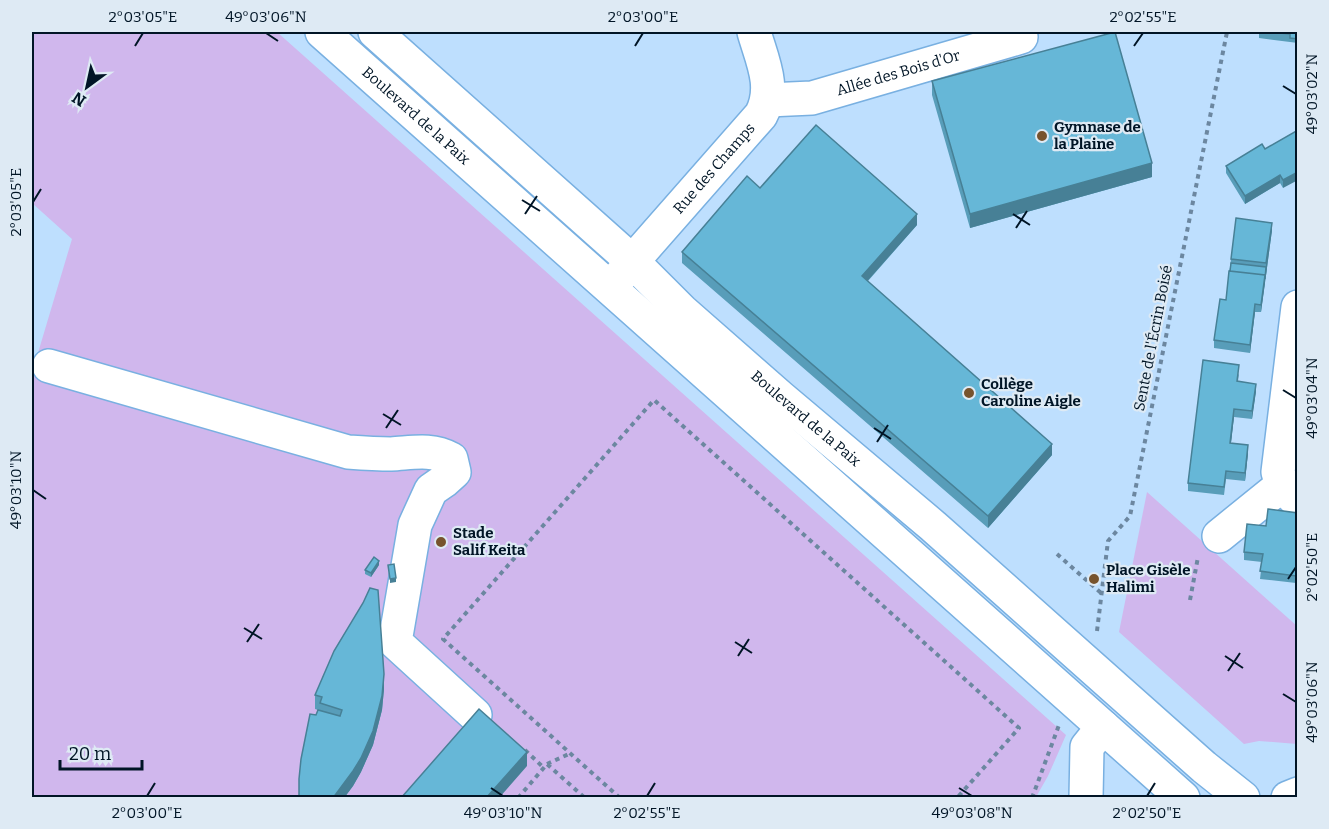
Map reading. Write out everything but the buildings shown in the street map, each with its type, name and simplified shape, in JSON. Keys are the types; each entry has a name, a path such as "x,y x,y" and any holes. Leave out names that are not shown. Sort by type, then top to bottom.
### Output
{"main road":[{"name":"Boulevard de la Paix","path":"322,32 1183,798"},
{"name":"Boulevard de la Paix","path":"375,32 633,262 682,311 933,526 1196,760 1244,798"},
{"path":"754,32 768,81 768,100"},
{"name":"Allée des Bois d'Or","path":"768,100 812,98 1021,37 1020,32"},
{"name":"Rue des Champs","path":"610,287 753,125 768,100"},
{"path":"1220,536 1290,493 1278,472 1298,307"},
{"path":"49,366 348,452 389,454 425,451 442,454 451,459 454,472 431,490 415,525 395,642 479,710 453,740"},
{"path":"1086,798 1087,747 1103,728"},
{"path":"1288,798 1298,794"}],"path":[{"name":"Sente de l'Écrin Boisé","path":"1096,636 1108,541 1130,516 1227,32"},
{"path":"621,798 442,639 654,400 1019,728 957,798"},
{"path":"1190,600 1199,552 1220,536"},
{"path":"1057,554 1101,593"},
{"path":"1032,798 1061,717"},
{"path":"520,746 585,798"},
{"path":"518,798 546,766 571,753"}],"shaded area":[{"name":"Stade Salif Keita","path":"32,32 277,32 1066,735 1036,797 32,797 32,373 72,239 32,203"},
{"path":"1147,492 1297,626 1297,744 1259,741 1244,744 1119,632"}],"place":[{"name":"Gymnase de la Plaine","path":"1042,136"},
{"name":"Collège Caroline Aigle","path":"969,393"},
{"name":"Stade Salif Keita","path":"441,542"},
{"name":"Place Gisèle Halimi","path":"1094,579"}]}
